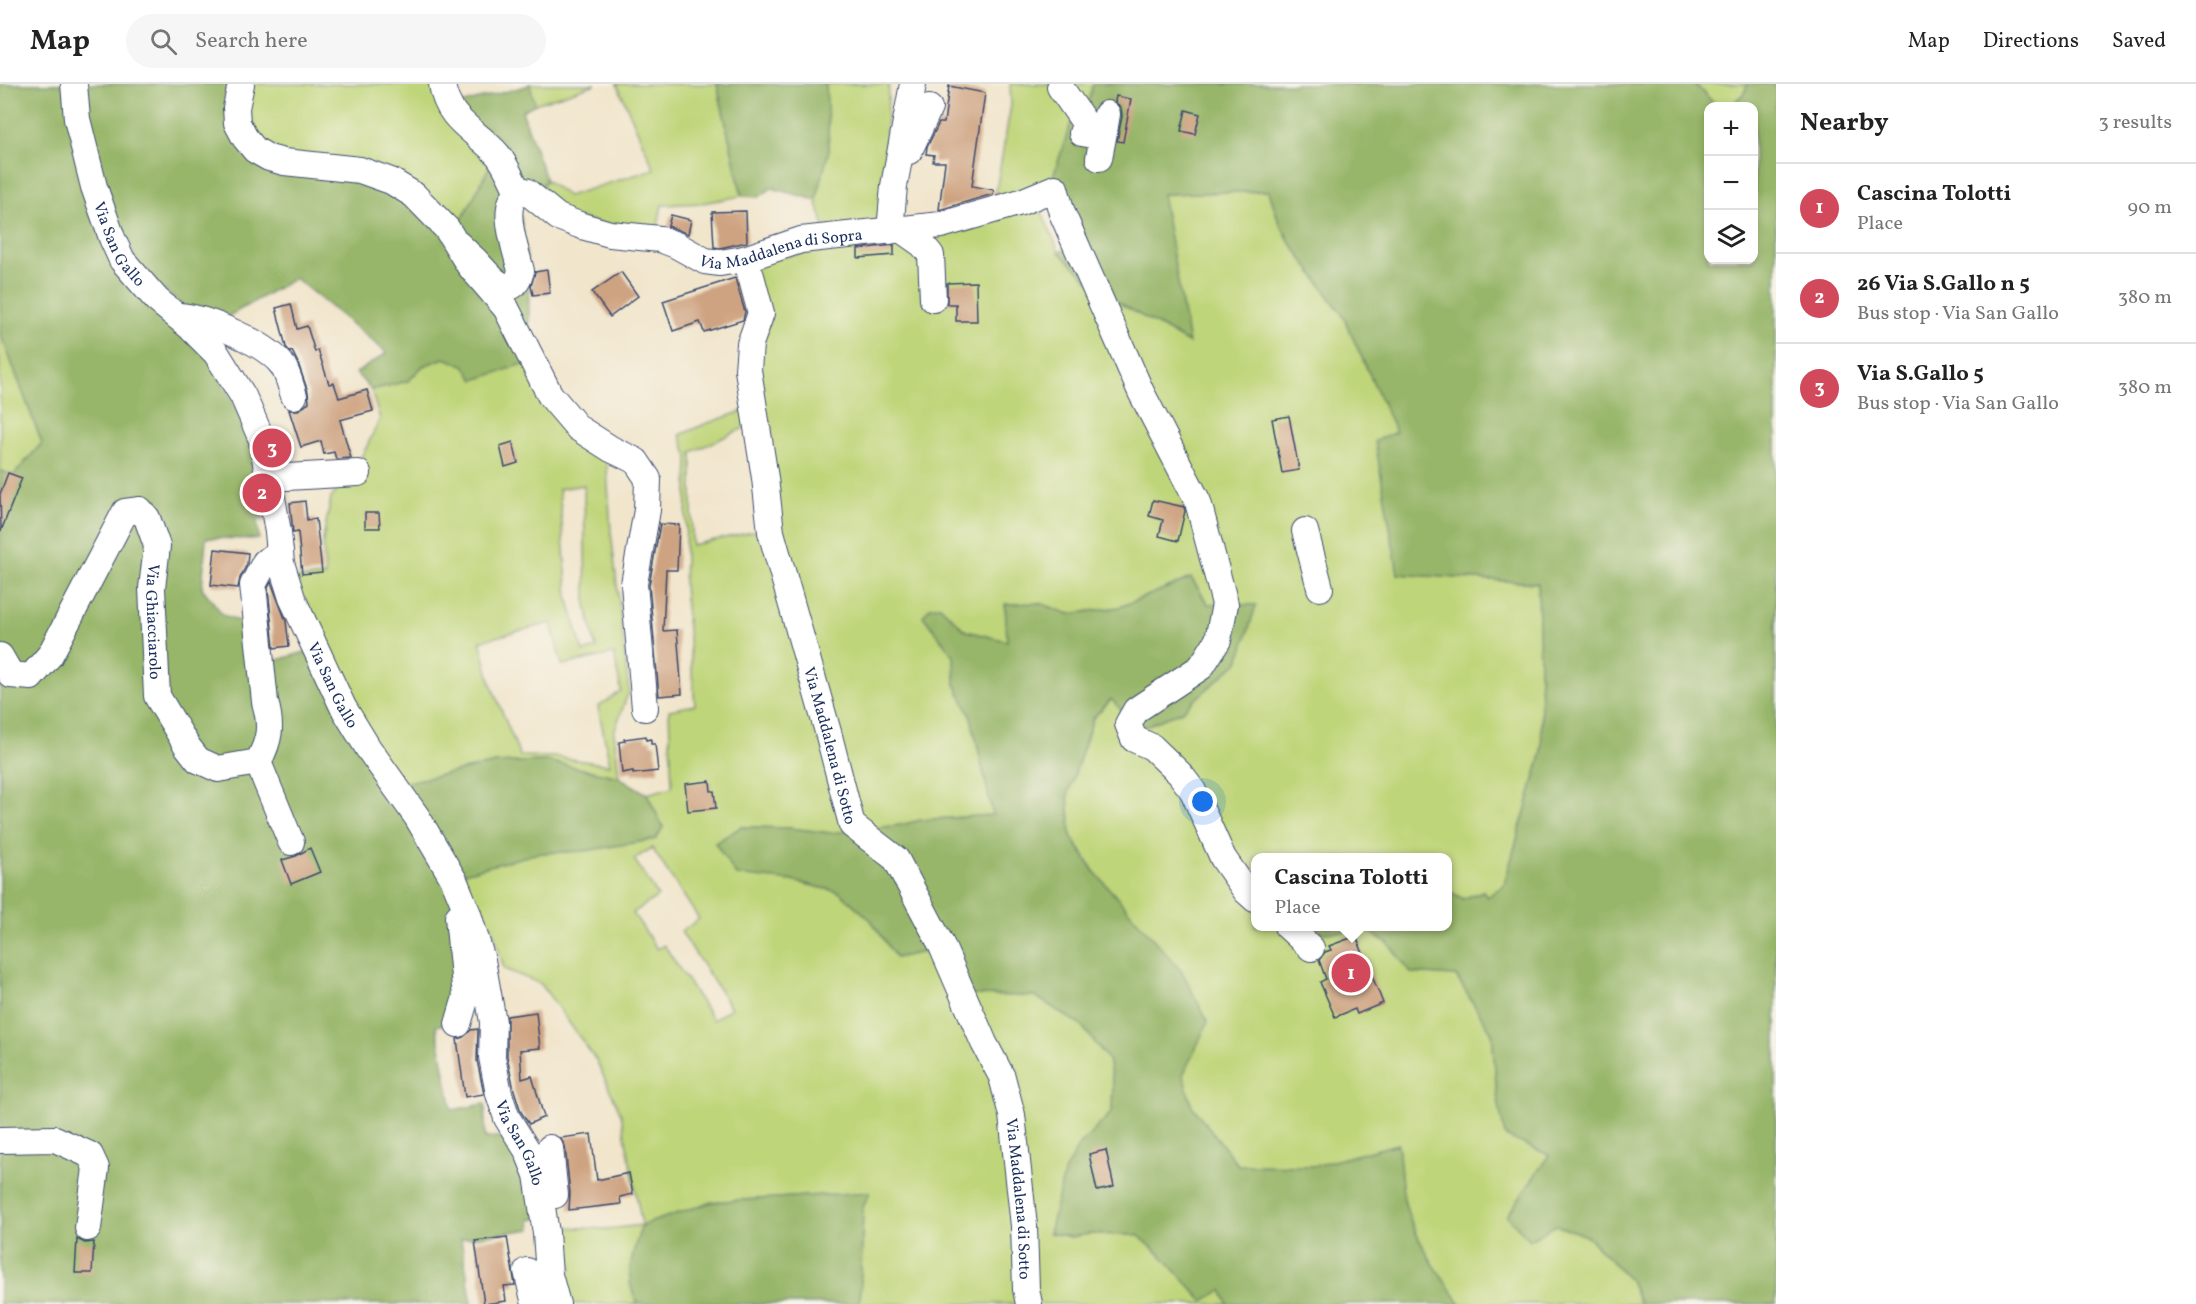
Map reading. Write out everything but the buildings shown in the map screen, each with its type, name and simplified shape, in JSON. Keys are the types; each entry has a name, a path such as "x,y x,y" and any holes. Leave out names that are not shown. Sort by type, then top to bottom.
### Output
{"street":[{"name":"Via San Gallo","path":"74,84 77,118 94,187 122,260 136,279 157,300 216,353 243,396 262,440 281,561 306,628 343,707 368,748 417,817 454,880 465,906 482,960 493,1022 492,1057 499,1094 507,1118 523,1143 537,1175 546,1233 534,1285 557,1304"},
{"path":"241,84 236,108 237,123 255,150 269,158 284,162 360,170 392,181 414,195 494,282 502,286 512,285 519,279"},
{"path":"913,84 894,186 896,230 922,244 931,255 933,298"},
{"path":"444,86 444,100 466,128 498,156 518,192 512,198 508,211 521,271 511,317"},
{"path":"1060,87 1095,125 1099,158"},
{"path":"894,186 929,108"},
{"name":"Via Maddalena di Sopra","path":"518,192 526,191 558,217 582,226 610,234 660,239 705,261 720,263 744,260 801,240 941,225 1022,202 1055,188 1062,213 1141,393 1198,502 1225,604 1218,640 1201,666 1136,710 1128,724 1134,739 1152,747 1180,774 1193,791 1223,858 1251,895"},
{"path":"458,244 470,265 506,308 550,395 578,428 611,449 636,461 648,479 647,510 634,584 645,708"},
{"name":"Via Maddalena di Sotto","path":"744,260 762,314 750,344 748,370 771,532 852,825 896,859 941,944 984,1043 1002,1077 1012,1115 1024,1226 1026,1288 1029,1304"},
{"path":"176,316 189,316 256,344 282,365 294,396"},
{"path":"269,478 358,473"},
{"path":"283,506 287,538 286,559 265,562 253,585 265,702 270,721 265,749 258,762 291,842"},
{"name":"Via Ghiacciarolo","path":"0,656 11,675 31,677 50,655 125,512 140,510 147,518 157,546 152,588 157,696 198,760 218,769 258,762"},
{"path":"1305,531 1320,588"},
{"path":"458,1024 466,997 457,922 465,906 484,930 499,976 504,1007"},
{"path":"1292,931 1311,948"},
{"path":"0,1140 55,1139 90,1155 96,1168 88,1228"},
{"path":"523,1143 552,1140 559,1240 534,1285"}],"green space":[{"path":"0,84 70,84 84,190 206,353 249,436 266,517 257,520 259,539 206,538 202,588 223,615 251,626 260,649 274,661 309,651 456,899 455,999 449,1023 436,1026 452,1110 485,1104 485,1138 509,1136 520,1152 537,1219 530,1220 531,1229 461,1239 472,1304 0,1304 0,471 14,475 42,443 0,332"},
{"path":"84,84 232,84 237,141 388,188 458,227 493,160 457,105 530,85 535,104 522,111 546,180 532,201 518,200 528,266 530,362 474,380 464,365 444,358 423,366 408,381 371,390 356,373 387,353 295,278 222,320 187,310 139,268 118,227 90,132"},
{"path":"252,84 434,84 493,160 458,227 266,145 253,130 249,115"},
{"path":"529,84 596,84 535,104"},
{"path":"617,84 717,84 742,196 702,203 662,205 656,235 570,216 539,190 546,180 568,196 654,169"},
{"path":"717,84 826,84 829,150 816,200 772,188 759,197 742,196"},
{"path":"826,84 889,84 880,225 825,230 816,200 829,150"},
{"path":"1010,84 1093,84 1086,110 1072,121 1052,180 993,208 1011,105"},
{"path":"1093,84 1694,84 1713,102 1704,102 1704,264 1758,264 1758,102 1735,102 1745,93 1747,84 1776,84 1776,1304 1640,1304 1630,1280 1587,1236 1556,1225 1530,1240 1507,1216 1549,1155 1505,1136 1497,1095 1492,1033 1456,976 1411,973 1388,943 1369,931 1452,931 1452,893 1463,899 1483,891 1487,897 1504,885 1542,752 1538,583 1398,574 1375,441 1396,432 1342,314 1290,242 1278,219 1269,191 1162,194 1189,343 1102,293 1059,252 1083,242 1052,180 1072,120 1086,110"},
{"path":"1695,84 1747,84 1745,92 1734,102 1713,102"},
{"path":"1269,191 1278,219 1290,242 1342,314 1396,432 1398,574 1538,583 1542,752 1504,885 1487,897 1483,891 1463,899 1452,893 1452,853 1251,853 1251,931 1319,931 1321,933 1369,931 1388,943 1411,973 1456,976 1492,1033 1497,1095 1549,1155 1556,1224 1587,1236 1630,1280 1640,1304 1461,1304 1435,1268 1413,1229 1403,1194 1398,1144 1315,1166 1238,1165 1192,1106 1182,1075 1207,1022 1093,870 1071,836 1068,795 1093,718 1208,604 1191,578 1120,607 1069,614 1040,603 1005,605 1008,642 966,631 940,606 923,616 954,656 955,684 971,717 993,815 921,820 901,825 831,833 789,828 741,827 793,881 839,892 871,920 896,958 928,951 963,995 1035,996 1082,1026 1108,1059 1113,1083 1112,1112 1078,1147 1071,1237 1089,1234 1138,1235 1163,1257 1222,1289 1228,1304 860,1304 863,1207 869,1192 712,1202 642,1225 621,1114 596,1060 541,984 504,969 492,926 481,918 464,873 538,853 584,851 656,839 663,827 647,794 672,787 669,710 695,705 684,586 688,457 680,435 749,409 790,590 754,360 754,263 1038,203 1059,252 1102,293 1188,343 1162,194","holes":["748,426 761,530 692,545 692,452","652,848 699,919 681,932 731,1008 713,1020 664,945 657,949 633,913 658,896 634,859"]},
{"path":"0,332 42,443 14,475 0,471"},
{"path":"444,358 464,365 530,362 606,454 611,532 629,691 614,732 619,777 546,761 496,763 399,784 352,719 292,579 325,576 323,539 331,498 363,454 380,419 371,390 408,381 423,366","holes":["584,485 586,605 596,648 583,652 568,598 559,489","551,623 562,665 614,654 621,691 598,707 610,765 557,757 520,756 491,684 480,641"]},
{"path":"1191,578 1208,604 1256,605 1239,661 1182,711 1139,729 1111,699 1093,718 1068,795 1071,836 1093,870 1182,972 1208,1022 1183,1075 1192,1106 1238,1165 1315,1166 1398,1144 1404,1199 1413,1226 1436,1268 1461,1304 1228,1304 1222,1290 1203,1301 1163,1257 1138,1235 1089,1234 1071,1237 1049,1233 1065,1170 1078,1147 1112,1112 1113,1083 1108,1059 1082,1026 1035,996 963,995 928,951 896,958 871,920 839,892 793,881 736,875 715,843 741,827 789,828 831,833 901,825 921,820 993,815 971,717 955,684 954,656 923,616 930,607 940,606 966,631 1007,641 1005,604 1040,603 1069,614 1120,607"},
{"path":"546,761 619,777 647,794 663,827 656,839 584,851 538,853 464,873 399,784 496,763"},
{"path":"1319,931 1352,931 1321,933"},
{"path":"870,1192 863,1207 860,1304 639,1304 634,1295 630,1275 631,1265 642,1225 712,1202"},
{"path":"642,1225 633,1254 630,1275 634,1295 639,1304 567,1304 559,1271 572,1269 569,1255 562,1256 562,1227 607,1229"}],"place":[{"name":"Via S.Gallo 5","path":"272,448"},
{"name":"26 Via S.Gallo n 5","path":"262,493"},
{"name":"Cascina Tolotti","path":"1351,973"}]}
